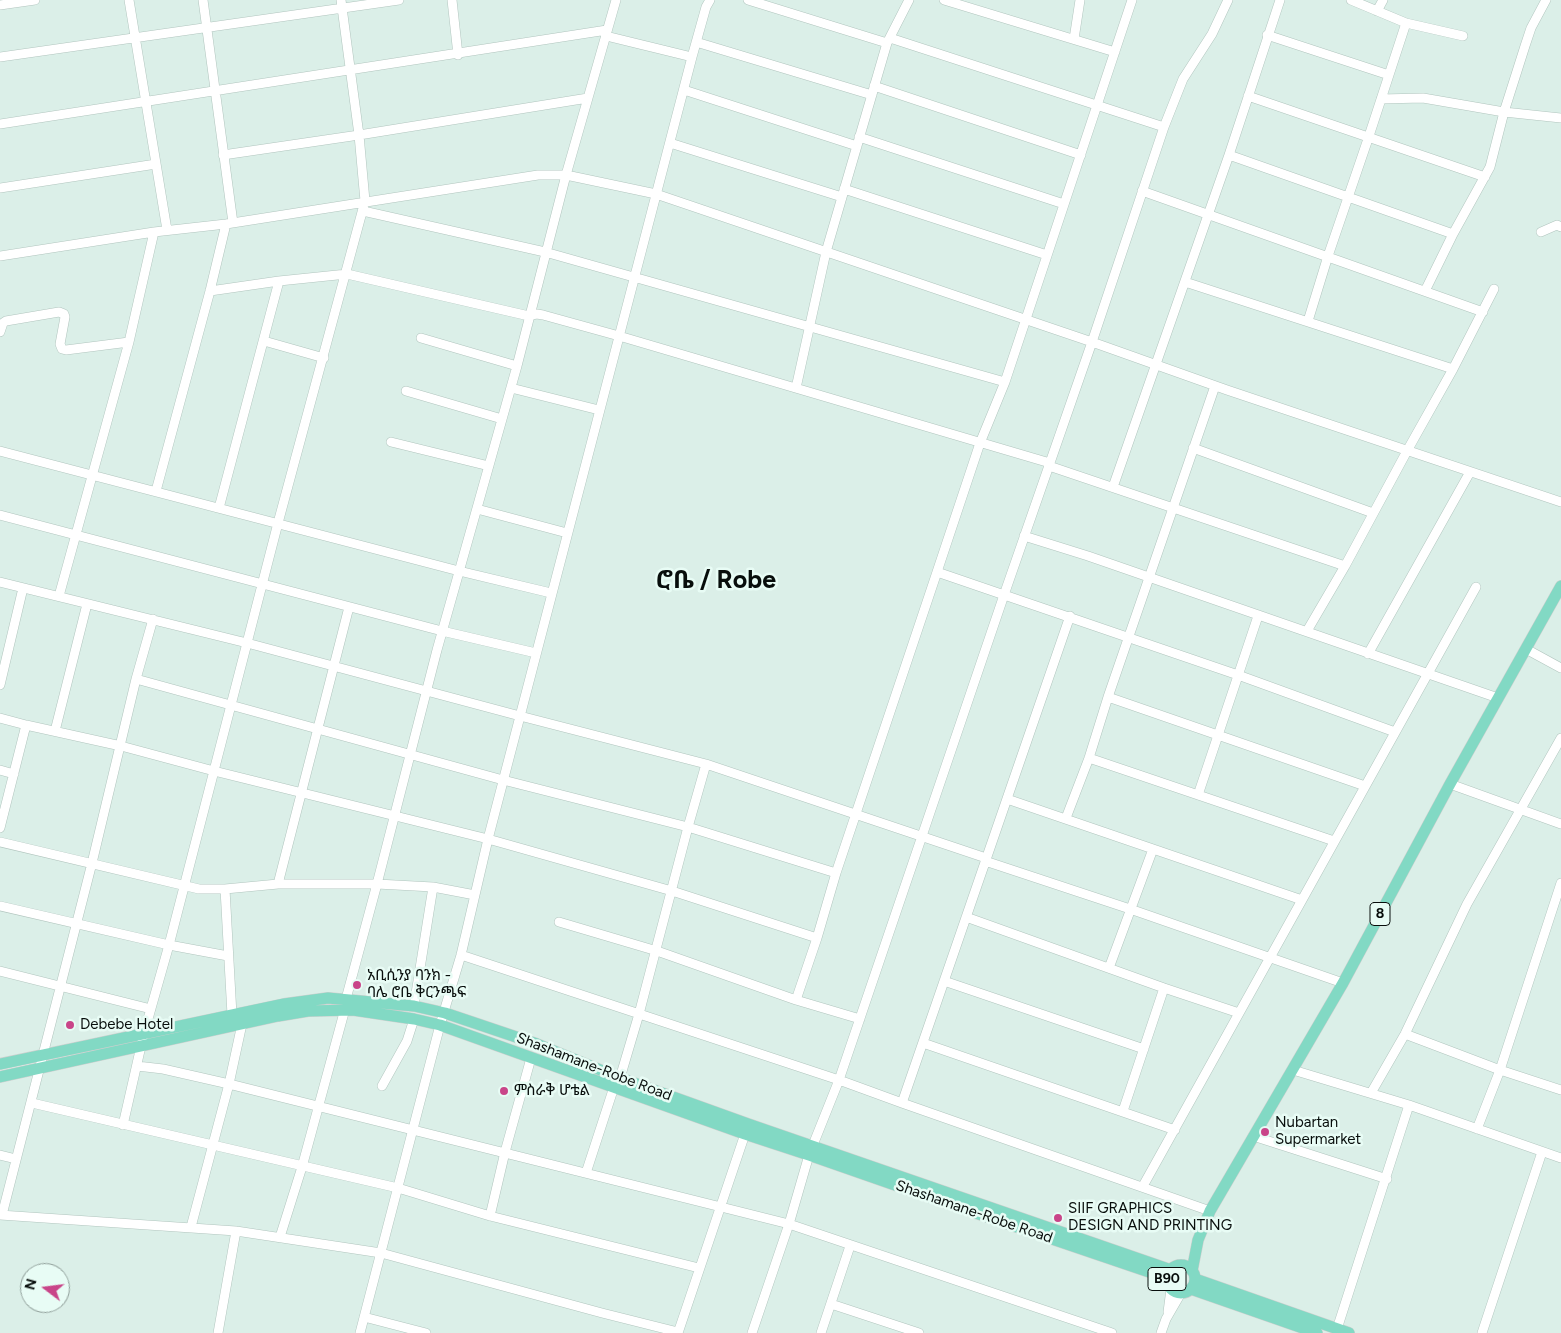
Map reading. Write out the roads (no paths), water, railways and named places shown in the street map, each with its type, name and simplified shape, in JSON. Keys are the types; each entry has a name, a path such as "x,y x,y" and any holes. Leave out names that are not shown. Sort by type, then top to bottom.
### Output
{"main road":[{"name":"8","path":"1181,1279 1210,1211 1343,983 1450,784 1561,586"},
{"name":"Shashamane-Robe Road","path":"0,1064 284,1004 328,998 346,1004 440,1025 531,1058 617,1083 1181,1279"},
{"name":"Shashamane-Robe Road","path":"0,1077 242,1024 346,1004 414,1006 445,1013 537,1044 617,1083 745,1134 811,1150"},
{"path":"1181,1279 1349,1333"},
{"path":"1181,1279 1317,1333"}],"street":[{"path":"0,5 35,0"},
{"path":"129,0 167,230"},
{"path":"156,492 230,223 203,0"},
{"path":"0,57 135,38 341,5 399,0"},
{"path":"452,0 458,54"},
{"path":"280,1237 319,1107 442,632 511,388 545,252 616,0"},
{"path":"360,1333 440,1025 461,954 488,839 551,592 696,42 706,7 710,0"},
{"path":"748,0 889,41 1164,127"},
{"path":"796,388 826,252 843,193 889,41 909,0"},
{"path":"944,0 1115,52"},
{"path":"1074,39 1080,0"},
{"path":"796,1000 836,873 980,443 1005,382 1132,0"},
{"path":"752,1333 811,1150 839,1080 1164,127 1183,79 1212,34 1228,0"},
{"path":"1113,487 1229,155 1280,0"},
{"path":"1351,0 1406,23 1463,36"},
{"path":"1377,10 1383,0"},
{"path":"1425,291 1453,234 1485,177 1531,28 1546,0"},
{"path":"123,1125 144,1033 185,885 278,523 364,206 359,136 341,5"},
{"path":"1308,321 1406,23"},
{"path":"0,124 214,90 607,33 692,58"},
{"path":"1268,35 1389,75"},
{"path":"696,42 873,90 1081,155"},
{"path":"684,90 1064,204"},
{"path":"1248,96 1485,177"},
{"path":"223,155 359,136 588,98"},
{"path":"1381,99 1422,98 1504,112 1561,118"},
{"path":"670,143 1047,255"},
{"path":"1229,155 1453,234"},
{"path":"0,188 156,164"},
{"path":"0,256 167,230 364,206 538,175 566,176 656,194 1092,342 1215,386 1561,502"},
{"path":"1142,191 1483,312"},
{"path":"364,206 635,276 1005,382"},
{"path":"1541,232 1557,225 1561,227"},
{"path":"59,596 129,342 154,232"},
{"path":"210,291 347,274 529,316 543,315 1050,464 1345,566"},
{"path":"219,508 279,281"},
{"path":"1185,282 1453,369"},
{"path":"1307,631 1345,566 1453,369 1494,289"},
{"path":"0,332 3,323 6,321 60,312 65,317 60,344 62,349 129,342"},
{"path":"421,338 517,366"},
{"path":"264,342 324,358"},
{"path":"1066,818 1215,386"},
{"path":"511,388 599,410"},
{"path":"406,391 502,419"},
{"path":"391,442 489,466"},
{"path":"1193,448 1373,513"},
{"path":"0,451 459,571 551,592"},
{"path":"1368,654 1470,472"},
{"path":"477,509 567,533"},
{"path":"0,515 442,632 536,653"},
{"path":"1024,536 1088,556 1498,698"},
{"path":"937,572 1238,674 1395,732"},
{"path":"0,582 247,643 426,692 706,764 922,836 986,860 1343,983"},
{"path":"1143,1186 1476,587"},
{"path":"0,685 23,588"},
{"path":"54,731 87,604"},
{"path":"278,884 349,607"},
{"path":"902,1103 1070,616"},
{"path":"1198,795 1258,616"},
{"path":"153,619 136,679 32,1103 1,1215 236,1231 381,1253 678,1333 745,1134"},
{"path":"1526,648 1561,668"},
{"path":"136,679 503,780 688,827 836,873"},
{"path":"1108,697 1365,786"},
{"path":"0,718 121,746 488,839 672,891 817,938"},
{"path":"0,828 26,725"},
{"path":"1371,1093 1405,1034 1467,904 1519,809 1559,744"},
{"path":"1088,758 1334,841"},
{"path":"586,1173 639,1014 706,764"},
{"path":"0,770 14,774"},
{"path":"1450,784 1561,824"},
{"path":"1007,799 1302,900"},
{"path":"0,842 199,889 225,889 278,884 377,884 433,887 475,895"},
{"path":"1109,968 1153,849"},
{"path":"1477,1129 1500,1070 1559,901 1561,883"},
{"path":"414,1006 433,887"},
{"path":"225,889 232,1015"},
{"path":"0,906 169,945 228,956"},
{"path":"966,917 1239,1013"},
{"path":"559,922 656,951 796,1000 860,1019"},
{"path":"461,954 839,1080 1210,1211"},
{"path":"0,971 151,1009"},
{"path":"944,981 1144,1050"},
{"path":"1123,1111 1164,988"},
{"path":"382,1086 407,1041 414,1019"},
{"path":"192,1227 229,1084 242,1024"},
{"path":"1405,1034 1500,1070 1561,1089"},
{"path":"923,1043 1175,1130"},
{"path":"490,1216 505,1152 531,1058"},
{"path":"137,1066 163,1069 229,1084 788,1224 1087,1329 1112,1333"},
{"path":"1293,1070 1409,1105 1561,1158"},
{"path":"32,1103 398,1188 490,1216 700,1268"},
{"path":"1337,1329 1387,1179 1409,1105"},
{"path":"1253,1136 1387,1179"},
{"path":"1482,1333 1542,1152"},
{"path":"0,1156 16,1159"},
{"path":"218,1333 236,1231"},
{"path":"821,1333 850,1246"},
{"path":"1161,1333 1181,1279"},
{"path":"831,1304 919,1333"},
{"path":"364,1317 426,1333"}],"place":[{"name":"አቢሲንያ ባንክ - ባሌ ሮቤ ቅርንጫፍ","path":"357,985"},
{"name":"Debebe Hotel","path":"70,1025"},
{"name":"ምስራቅ ሆቴል","path":"504,1091"},
{"name":"Nubartan Supermarket","path":"1265,1132"},
{"name":"SIIF GRAPHICS DESIGN AND PRINTING","path":"1058,1218"}],"district":[{"name":"ሮቤ / Robe","path":"716,581"}]}
